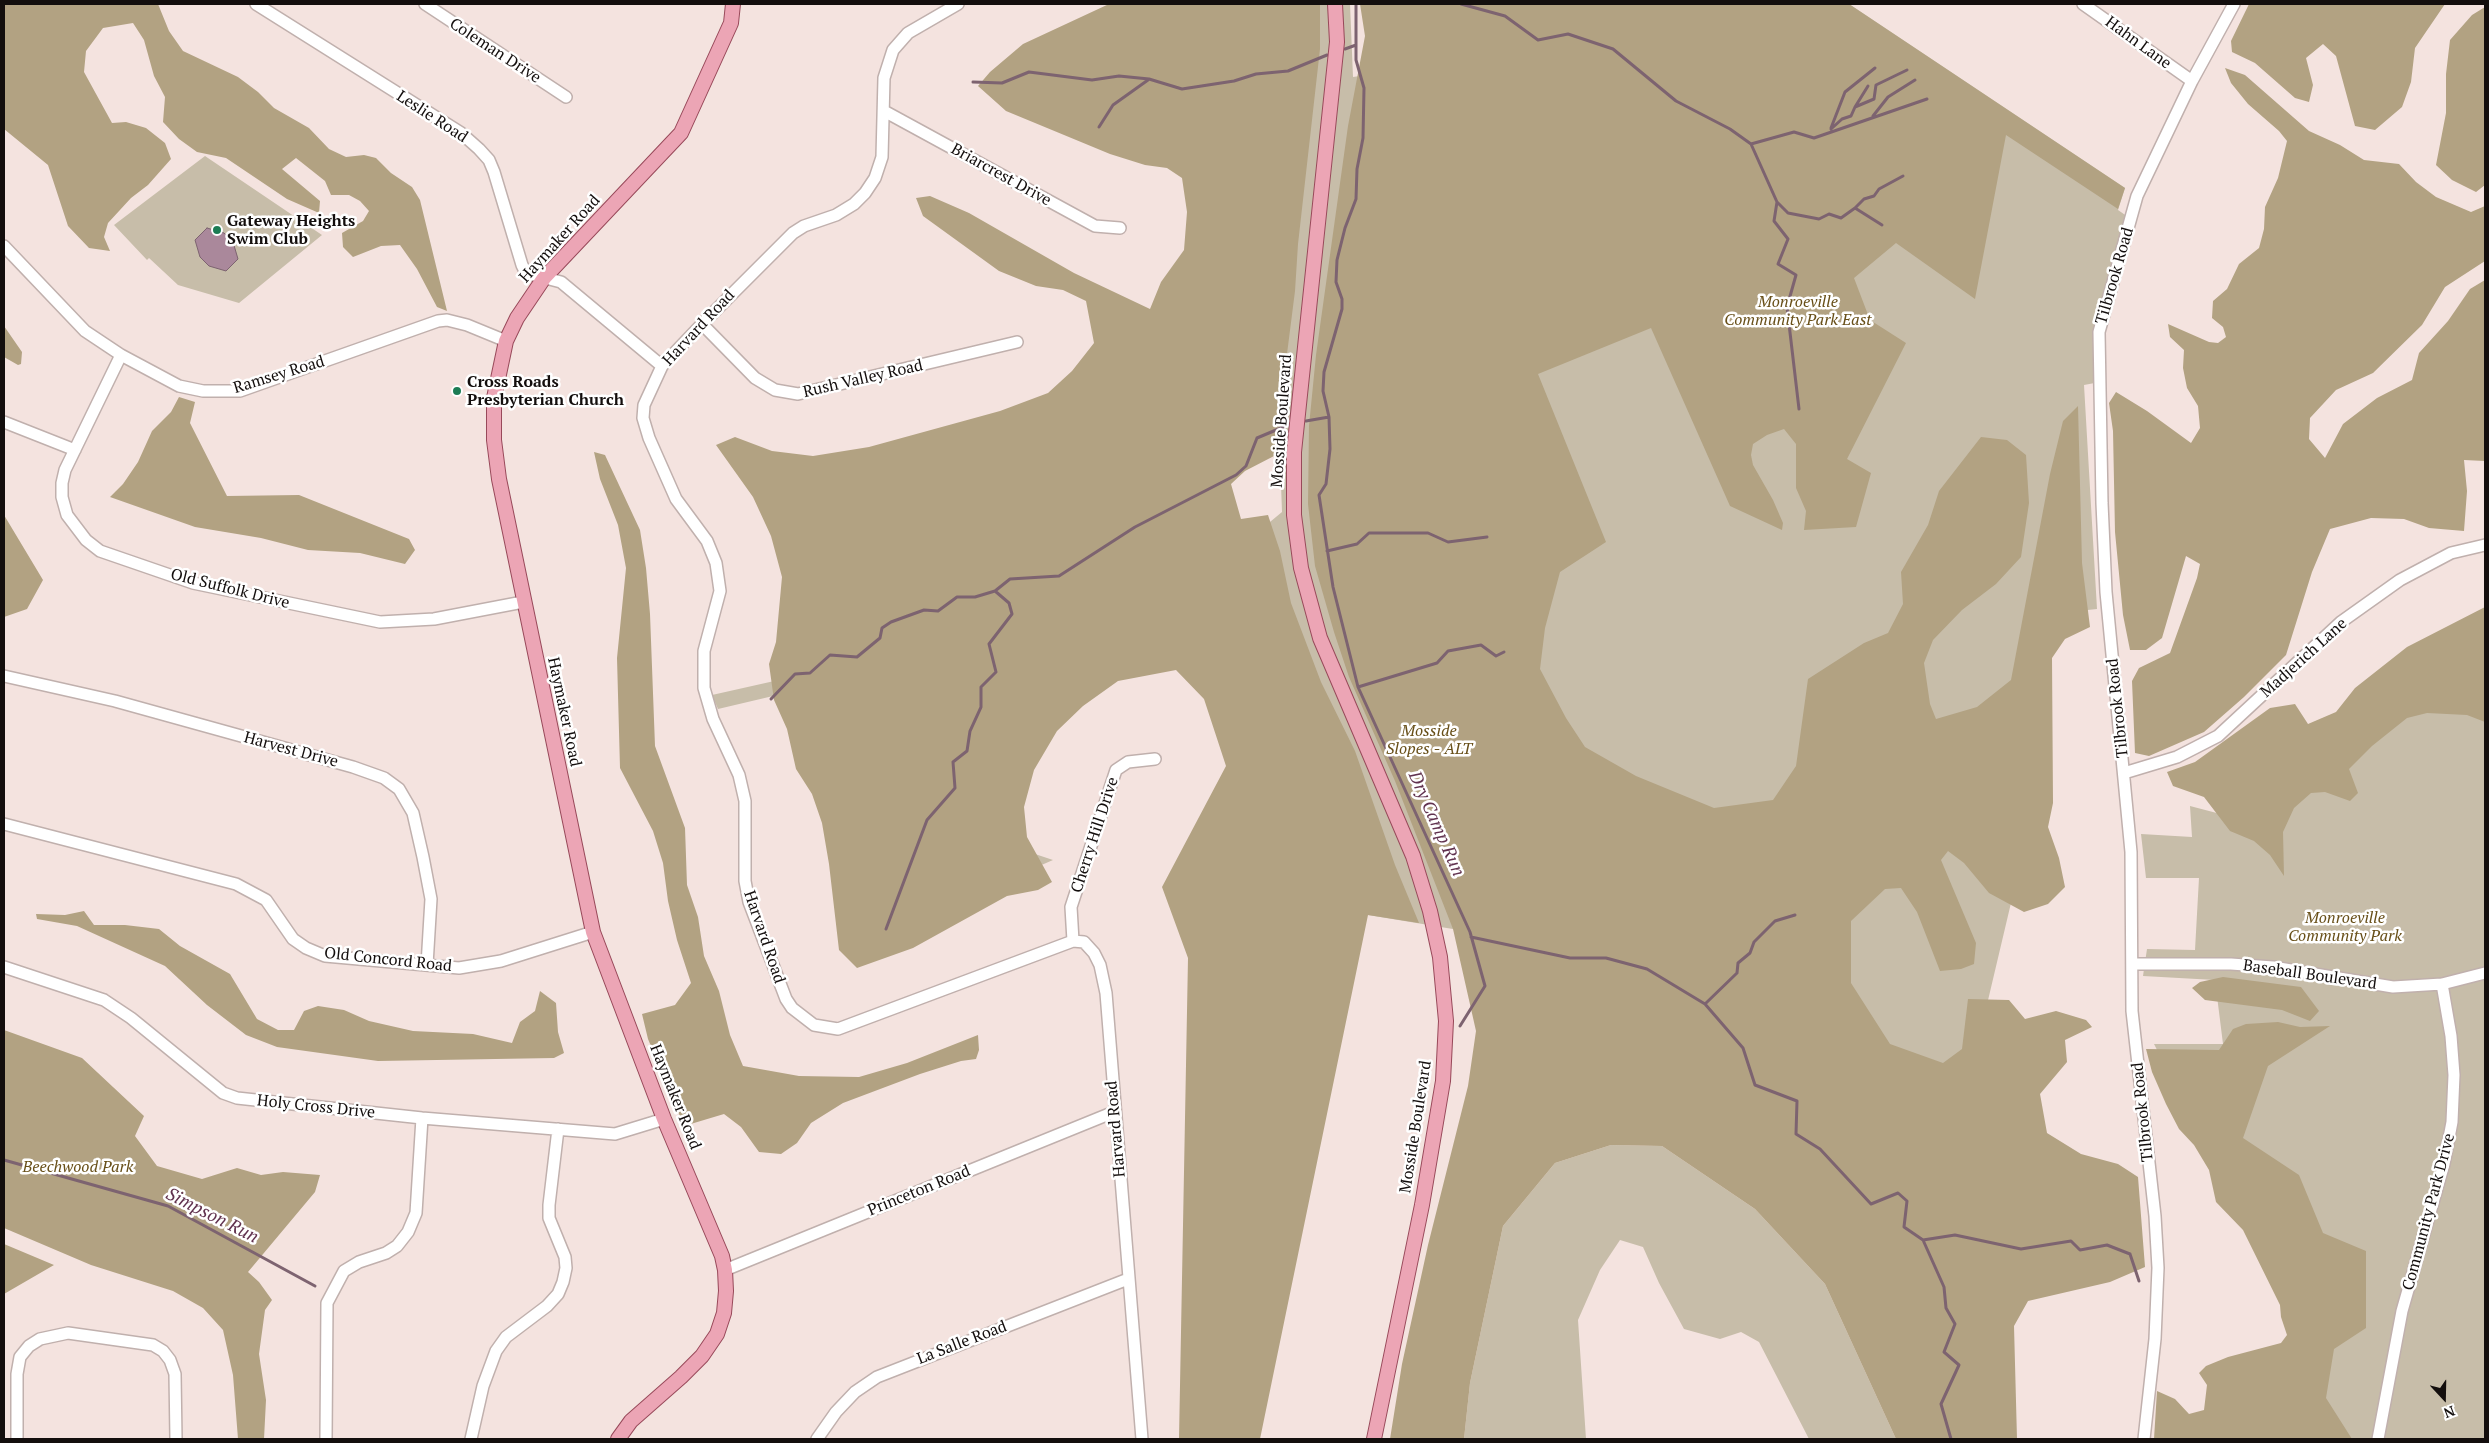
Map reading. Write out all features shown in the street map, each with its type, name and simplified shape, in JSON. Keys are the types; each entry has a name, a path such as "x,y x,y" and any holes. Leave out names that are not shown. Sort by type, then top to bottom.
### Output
{"main road":[{"name":"Haymaker Road","path":"618,1439 631,1421 682,1377 702,1356 717,1334 724,1313 725,1270 722,1256 664,1119 593,932 500,487 494,440 494,398 506,341 517,318 544,278 681,133 731,23 733,4"},
{"name":"Mosside Boulevard","path":"1335,4 1337,42 1294,452 1294,515 1301,568 1320,638 1413,856 1430,910 1440,957 1446,1021 1443,1081 1422,1205 1374,1439"}],"street":[{"name":"Leslie Road","path":"256,4 461,134 479,149 489,160 494,172 526,273 544,278"},
{"name":"Coleman Drive","path":"425,4 566,97"},
{"name":"Harvard Road","path":"958,4 908,33 893,50 884,78 882,157 875,178 865,193 854,204 836,215 804,226 793,233 702,324 662,366 644,406 643,418 649,438 676,499 707,541 716,563 720,591 704,651 704,688 713,718 739,774 745,801 745,881 749,902 786,999 792,1008 814,1025 838,1029 1073,941 1084,942 1094,953 1100,965 1106,993 1114,1112 1142,1439"},
{"name":"Hahn Lane","path":"2083,4 2192,82"},
{"name":"Tilbrook Road","path":"2144,1439 2155,1339 2158,1268 2155,1216 2132,1011 2131,852 2106,592 2102,502 2099,332 2137,196 2192,82 2234,4"},
{"name":"Briarcrest Drive","path":"884,111 1095,226 1120,228"},
{"name":"Ramsey Road","path":"4,246 85,331 121,355 179,386 216,392 240,391 438,321 447,320 467,324 506,341"},
{"path":"544,278 560,282 662,366"},
{"name":"Rush Valley Road","path":"702,324 755,378 775,390 798,394 1018,342"},
{"name":"Old Suffolk Drive","path":"121,355 65,470 62,483 62,497 66,515 75,529 100,551 193,583 380,622 434,619 523,602"},
{"path":"4,422 76,450"},
{"name":"Madjerich Lane","path":"2124,773 2177,757 2218,736 2341,622 2400,580 2451,553 2485,545"},
{"name":"Harvest Drive","path":"4,676 115,701 353,767 384,778 399,790 413,813 423,857 431,909 427,965"},
{"name":"Cherry Hill Drive","path":"1073,941 1071,908 1112,780 1120,766 1128,762 1155,759"},
{"name":"Old Concord Road","path":"4,824 236,884 266,900 293,939 306,948 325,956 459,968 480,966 593,932"},
{"name":"Baseball Boulevard","path":"2133,964 2231,964 2274,967 2393,987 2442,984 2485,973"},
{"name":"Holy Cross Drive","path":"4,967 104,1000 131,1018 223,1093 237,1098 422,1118 615,1134 664,1119"},
{"name":"Community Park Drive","path":"2378,1439 2402,1311 2444,1164 2452,1122 2454,1075 2451,1036 2442,984"},
{"name":"Princeton Road","path":"725,1270 1114,1112"},
{"path":"326,1439 327,1303 344,1272 359,1262 386,1253 397,1246 408,1232 416,1213 422,1118"},
{"path":"471,1439 483,1386 496,1351 506,1337 547,1306 558,1294 563,1282 566,1268 565,1257 549,1218 558,1129"},
{"name":"La Salle Road","path":"817,1439 836,1412 855,1392 877,1377 1128,1279"},
{"path":"17,1439 17,1374 20,1358 29,1346 40,1339 68,1333 153,1345 163,1350 170,1360 175,1374 176,1439"}],"green space":[{"path":"4,4 158,4 169,31 183,51 238,77 258,92 274,108 309,128 329,149 346,157 364,155 376,158 391,173 412,187 420,200 447,311 437,307 417,269 400,245 381,246 353,257 343,247 342,233 363,221 369,211 360,201 349,195 331,195 325,181 296,158 282,169 320,201 319,213 287,199 226,158 197,152 179,139 163,122 165,97 154,76 144,40 133,23 103,28 86,51 84,72 112,123 126,122 146,128 165,143 171,159 148,185 131,198 108,223 104,237 110,251 89,248 68,226 48,165 4,129"},
{"path":"1109,4 1320,4 1320,49 1298,244 1295,291 1274,456 1245,471 1231,484 1241,519 1268,515 1280,551 1291,603 1321,682 1355,751 1395,865 1419,923 1368,915 1260,1439 1179,1439 1188,958 1162,887 1226,766 1204,699 1176,670 1118,681 1083,706 1057,731 1034,770 1024,807 1027,837 1052,882 1038,890 1007,896 913,948 857,968 839,950 822,823 812,794 796,769 787,729 774,700 769,664 776,642 782,577 771,536 753,497 716,445 735,437 772,451 813,456 869,447 1000,411 1048,393 1072,371 1094,343 1086,301 1063,290 1036,286 999,271 923,216 916,198 930,196 969,213 1074,273 1150,309 1161,282 1184,250 1187,212 1182,178 1167,168 1145,165 1110,154 1006,111 978,86 990,72 1023,44"},
{"path":"1278,4 1350,4 1353,77 1849,4 2125,188 2118,210 2131,219 2099,332 2100,382 2084,385 2097,609 2050,614 2049,742 1925,1267 1677,966 1368,915 1179,641 1037,727 996,841 1053,860 929,914 807,688 718,709 712,695 801,675 897,571 1159,337","holes":["1279,429 1282,512 1200,580 1200,488"]},
{"path":"1360,4 1849,4 2125,188 2118,209 2006,135 1975,299 1896,243 1854,278 1870,320 1906,343 1847,459 1871,473 1856,527 1804,530 1806,511 1796,488 1796,444 1784,429 1767,435 1753,444 1751,455 1753,465 1773,500 1783,523 1782,530 1730,506 1651,328 1538,374 1606,542 1560,572 1545,628 1540,669 1566,718 1585,747 1636,776 1714,808 1773,800 1796,766 1808,679 1864,643 1888,633 1903,604 1901,572 1928,525 1939,491 1981,437 2007,440 2026,455 2029,503 2021,557 1996,584 1962,610 1933,640 1924,663 1930,704 1936,719 1977,707 2011,680 2050,474 2063,421 2078,406 2082,563 2090,627 2065,639 2052,658 2053,803 2048,827 2059,858 2065,887 2048,904 2024,912 1989,893 1964,863 1948,851 1941,860 1976,943 1974,964 1961,969 1940,971 1917,912 1901,888 1885,889 1851,921 1851,983 1890,1044 1943,1063 1962,1049 1968,999 2009,1000 2025,1019 2056,1011 2086,1020 2092,1027 2065,1040 2067,1062 2040,1094 2047,1133 2081,1154 2118,1164 2138,1177 2145,1267 2110,1282 2028,1301 2014,1326 2017,1439 1896,1439 1825,1284 1755,1209 1662,1146 1611,1145 1555,1163 1503,1226 1470,1383 1464,1439 1390,1439 1402,1364 1428,1245 1468,1086 1476,1031 1453,929 1395,781 1349,677 1315,566 1308,504 1309,426 1316,355 1348,126 1365,36"},
{"path":"2249,4 2445,4 2415,48 2411,82 2402,107 2375,130 2355,126 2336,56 2323,44 2306,58 2313,85 2309,102 2295,98 2255,63 2232,52 2231,41"},
{"path":"2485,7 2485,185 2476,192 2452,180 2436,165 2446,113 2446,74 2450,40 2472,15"},
{"path":"2225,68 2245,75 2309,131 2340,145 2364,160 2399,164 2416,182 2436,197 2471,212 2485,206 2485,261 2445,287 2422,325 2373,373 2336,390 2310,418 2309,439 2325,458 2343,424 2377,398 2412,380 2419,353 2448,321 2470,289 2485,280 2485,461 2464,460 2467,491 2464,531 2429,528 2404,519 2371,518 2330,529 2312,572 2286,655 2244,697 2204,732 2149,756 2135,753 2132,681 2139,668 2170,653 2197,578 2200,564 2186,556 2162,638 2146,650 2130,650 2123,615 2115,532 2113,431 2109,403 2116,392 2147,411 2191,443 2200,428 2198,406 2187,388 2183,368 2184,350 2170,337 2168,324 2209,342 2218,343 2226,337 2223,327 2212,318 2213,301 2227,289 2239,264 2259,248 2264,229 2265,207 2278,178 2287,141 2279,131 2248,104 2231,83"},
{"name":"Gateway Heights Swim Club","path":"205,156 322,235 239,303 178,285 149,258 147,260 114,225"},
{"path":"4,326 22,352 21,364 18,365 4,357"},
{"path":"179,397 195,402 190,423 227,496 299,495 409,539 415,550 405,564 360,553 308,550 261,538 195,527 110,497 123,484 138,462 152,431 171,412"},
{"path":"594,452 605,455 640,530 650,614 655,746 685,828 687,885 698,917 704,956 719,991 730,1035 743,1066 799,1076 859,1077 907,1063 978,1035 979,1050 976,1059 961,1061 920,1074 843,1103 811,1123 797,1143 781,1154 759,1152 741,1127 724,1114 684,1126 648,1039 642,1014 675,1005 691,983 677,940 668,901 663,863 653,831 620,768 617,658 626,568 618,525 600,479"},
{"path":"4,515 43,580 27,609 4,617"},
{"path":"2485,607 2485,722 2467,715 2427,713 2407,718 2372,746 2349,769 2358,793 2350,801 2325,792 2311,793 2294,808 2283,832 2284,876 2270,855 2254,841 2230,831 2204,797 2173,786 2167,772 2195,762 2270,708 2295,704 2308,724 2336,712 2355,688 2407,647"},
{"name":"Monroeville Community Park","path":"2485,652 2485,1439 2329,1439 2302,1336 2154,1044 2223,1044 2215,980 2143,976 2147,949 2195,950 2199,878 2146,878 2141,834 2192,837 2190,806 2251,822"},
{"path":"84,911 94,925 125,925 159,929 180,946 230,974 257,1019 278,1030 294,1030 304,1011 318,1006 344,1010 369,1021 413,1031 473,1034 512,1043 520,1022 535,1011 540,991 556,1003 558,1032 564,1053 554,1058 378,1061 277,1047 246,1035 207,1005 165,966 77,926 37,919 36,914 65,915"},
{"path":"2223,977 2301,987 2319,1011 2310,1021 2282,1010 2205,1000 2192,988 2200,982"},
{"path":"2278,1022 2300,1027 2330,1026 2268,1066 2243,1138 2299,1175 2323,1233 2366,1251 2366,1328 2334,1349 2326,1398 2352,1439 2154,1439 2157,1391 2175,1399 2189,1414 2204,1410 2207,1385 2199,1373 2206,1366 2228,1357 2281,1343 2287,1335 2281,1317 2280,1305 2243,1230 2216,1202 2209,1170 2194,1145 2179,1129 2152,1072 2146,1049 2219,1050 2233,1029 2246,1024"},
{"name":"Beechwood Park","path":"4,1030 82,1058 144,1116 135,1136 157,1166 202,1179 237,1168 261,1175 283,1172 320,1175 315,1192 248,1272 259,1282 272,1300 265,1310 259,1354 266,1400 264,1439 238,1439 233,1375 223,1330 203,1308 173,1291 91,1265 4,1228"},
{"path":"1611,1145 1662,1146 1755,1209 1825,1284 1896,1439 1809,1439 1759,1342 1741,1332 1720,1339 1684,1329 1659,1283 1643,1247 1620,1240 1600,1270 1578,1320 1586,1439 1464,1439 1470,1383 1503,1226 1555,1163"},
{"path":"4,1244 54,1265 4,1294"}],"shaded area":[{"path":"207,228 224,233 233,242 238,259 226,271 209,266 200,257 195,240"}],"waterway":[{"name":"Dry Camp Run","path":"1356,4 1356,60 1364,88 1363,138 1357,169 1356,199 1345,228 1337,260 1336,282 1342,299 1342,309 1324,372 1323,391 1329,417 1330,449 1326,484 1319,495 1333,587 1358,687 1470,932 1485,986 1460,1026"},
{"path":"1461,4 1505,16 1538,40 1568,34 1613,49 1676,101 1730,129 1751,144 1777,202 1774,221 1788,239 1778,264 1796,275 1787,307 1799,409"},
{"path":"1345,49 1356,45"},
{"path":"973,82 1002,83 1029,72 1092,80 1119,76 1149,79 1182,89 1234,81 1256,74 1288,71 1327,55"},
{"path":"1831,128 1845,92 1875,68"},
{"path":"1831,129 1842,119 1851,116 1855,107 1874,99 1876,85 1907,70"},
{"path":"1099,127 1113,105 1148,80"},
{"path":"1873,116 1888,97 1915,80"},
{"path":"1855,107 1868,86"},
{"path":"1751,144 1794,132 1814,138 1927,99"},
{"path":"1855,208 1864,199 1874,196 1879,189 1903,176"},
{"path":"1777,202 1788,213 1819,219 1829,214 1841,218 1855,208 1882,225"},
{"path":"1306,421 1329,417"},
{"path":"771,699 795,674 810,673 830,655 857,657 880,638 882,628 891,622 924,610 938,611 957,597 975,597 995,591 1010,579 1059,576 1135,527 1236,475 1246,466 1257,438 1288,425"},
{"path":"1327,551 1357,544 1369,533 1428,533 1448,542 1487,537"},
{"path":"886,929 927,820 955,788 953,762 967,751 970,731 981,707 981,687 996,672 989,644 1012,614 1009,603 995,591"},
{"path":"1358,687 1437,663 1448,651 1481,645 1496,656 1504,652"},
{"path":"1705,1004 1737,973 1738,963 1750,953 1754,942 1775,921 1795,915"},
{"path":"1471,937 1570,958 1606,958 1647,969 1705,1004 1743,1048 1755,1085 1797,1101 1796,1134 1820,1149 1871,1204 1898,1193 1907,1201 1904,1227 1923,1240 1944,1287 1946,1308 1955,1324 1944,1352 1959,1365 1941,1404 1951,1439"},
{"name":"Simpson Run","path":"4,1160 168,1206 315,1286"},
{"path":"1923,1240 1955,1235 2021,1249 2071,1241 2080,1250 2107,1245 2130,1254 2139,1281"}],"place":[{"name":"Gateway Heights Swim Club","path":"217,230"},
{"name":"Cross Roads Presbyterian Church","path":"457,391"}],"park label":[{"name":"Monroeville Community Park East","path":"1798,311"},
{"name":"Mosside Slopes - ALT","path":"1429,740"}]}
